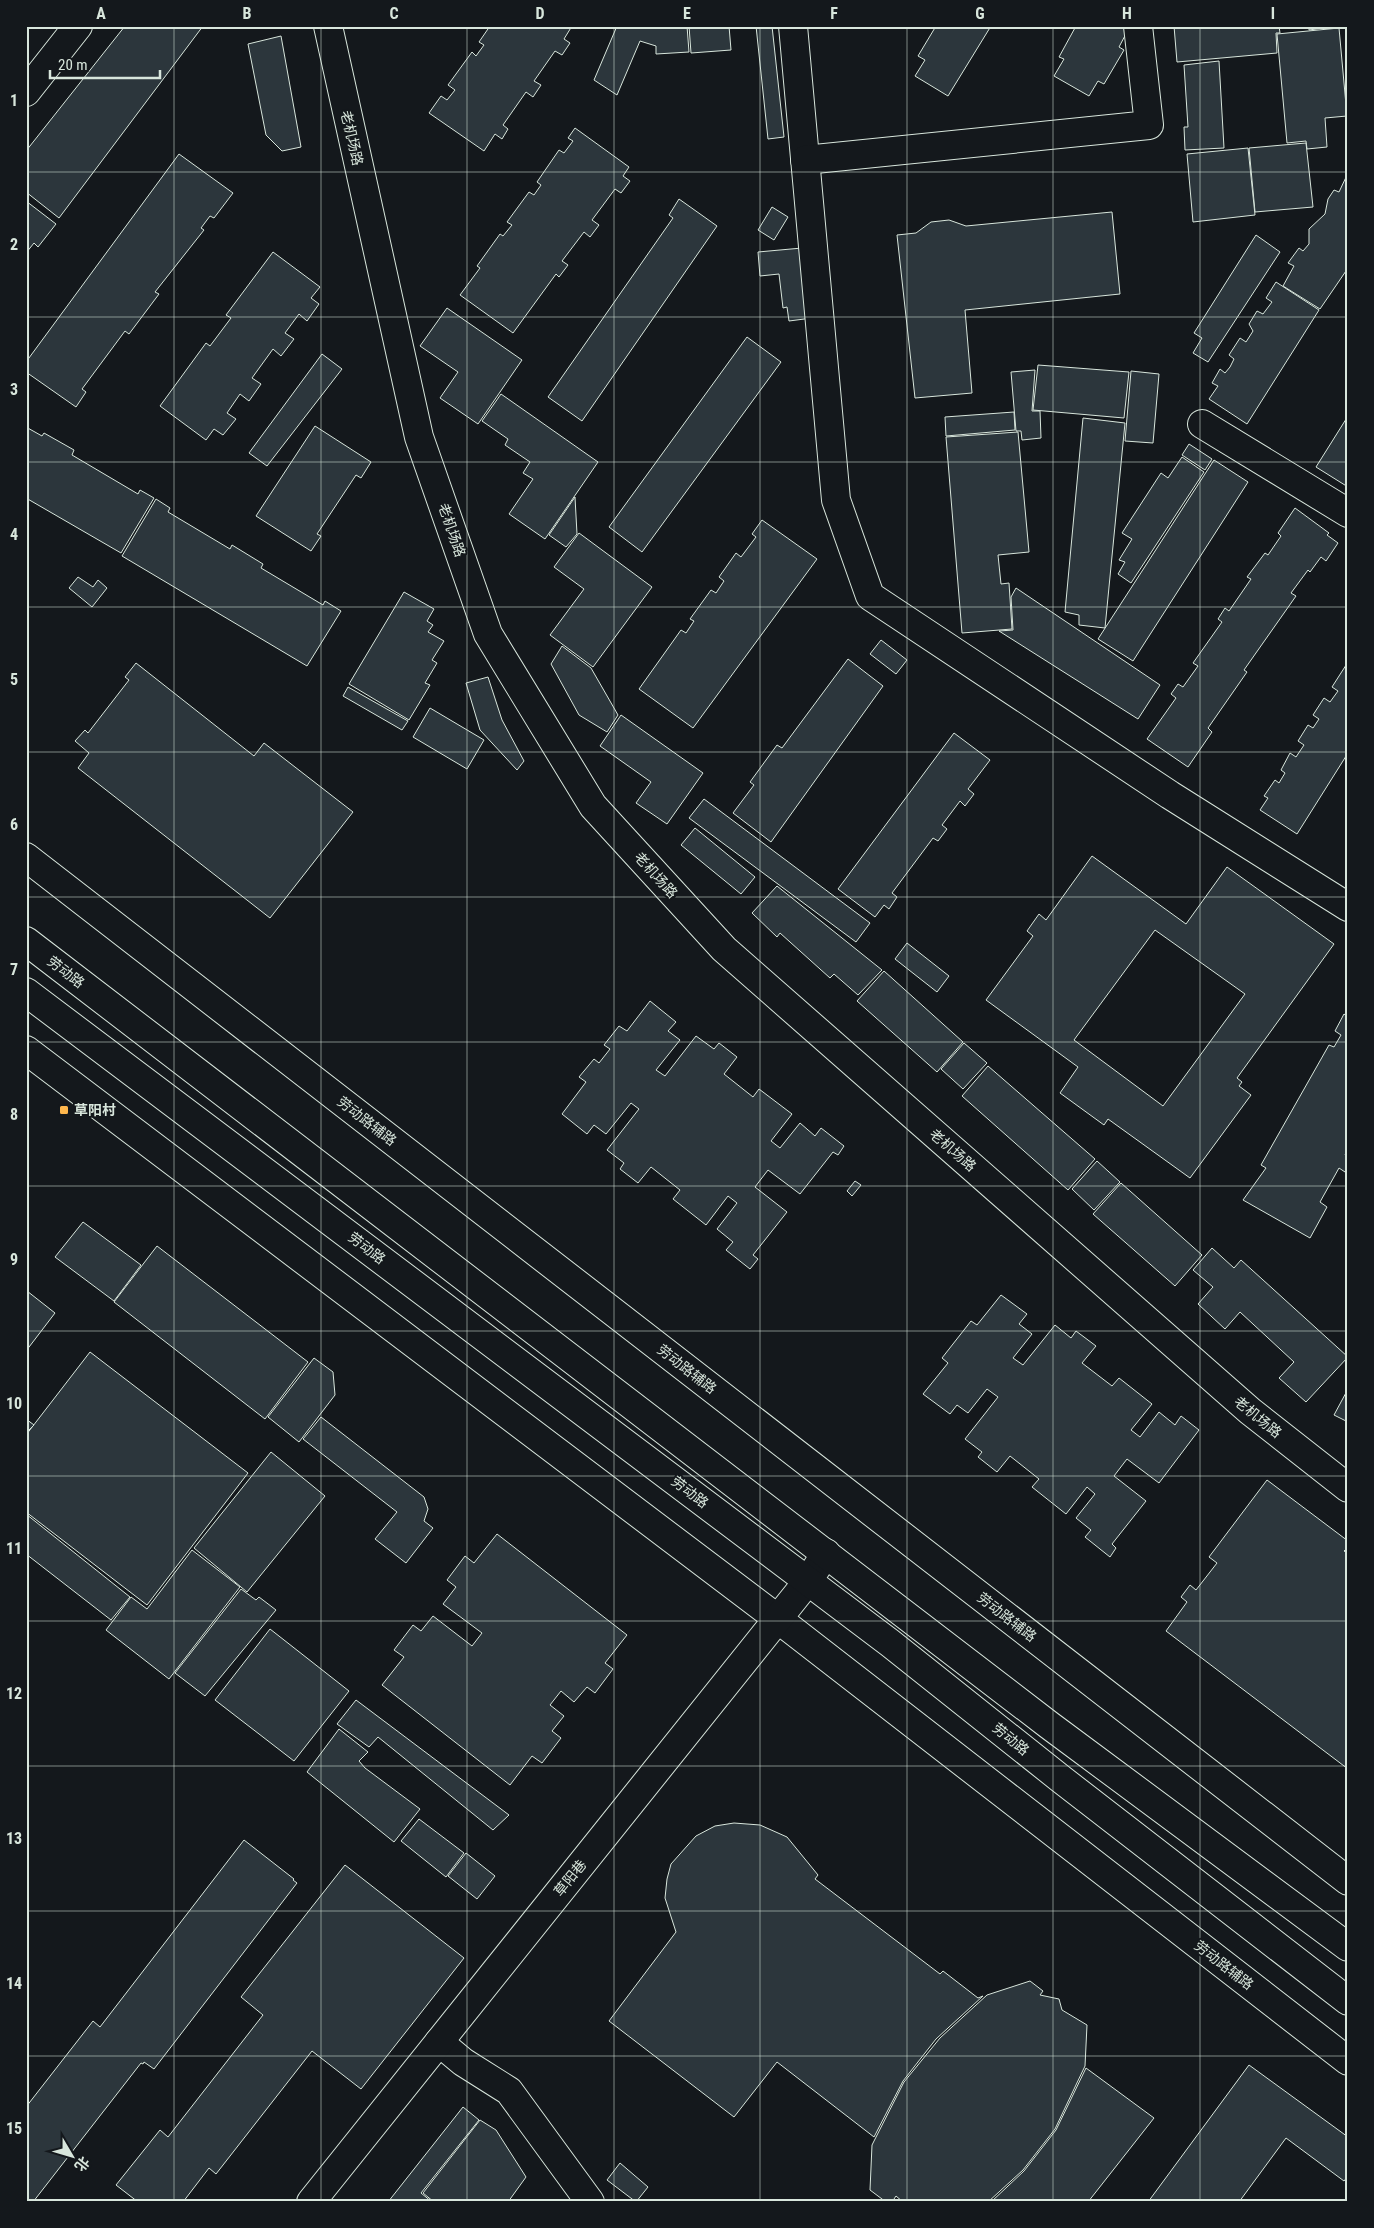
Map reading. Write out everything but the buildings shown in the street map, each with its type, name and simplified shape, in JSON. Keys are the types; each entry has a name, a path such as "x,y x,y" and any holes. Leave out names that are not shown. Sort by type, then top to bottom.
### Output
{"street":[{"path":"26,92 78,26"},
{"name":"老机场路","path":"328,26 419,437 488,634 593,806 724,949 1250,1411 1348,1488"},
{"path":"793,26 836,500 870,596 1170,795 1348,907"},
{"path":"805,160 1149,125 1138,26"},
{"path":"1202,424 1348,513"},
{"name":"劳动路辅路","path":"26,858 1348,1881"},
{"name":"劳动路","path":"26,941 1049,1725 1348,1946"},
{"name":"劳动路","path":"26,992 890,1643 1054,1773 1348,2000"},
{"name":"劳动路辅路","path":"26,1050 778,1619 1348,2061"},
{"name":"草阳巷","path":"311,2202 778,1619 808,1581 826,1553"},
{"path":"439,2042 463,2062 509,2091 590,2202"}],"place":[{"name":"草阳村","path":"64,1110"}]}
